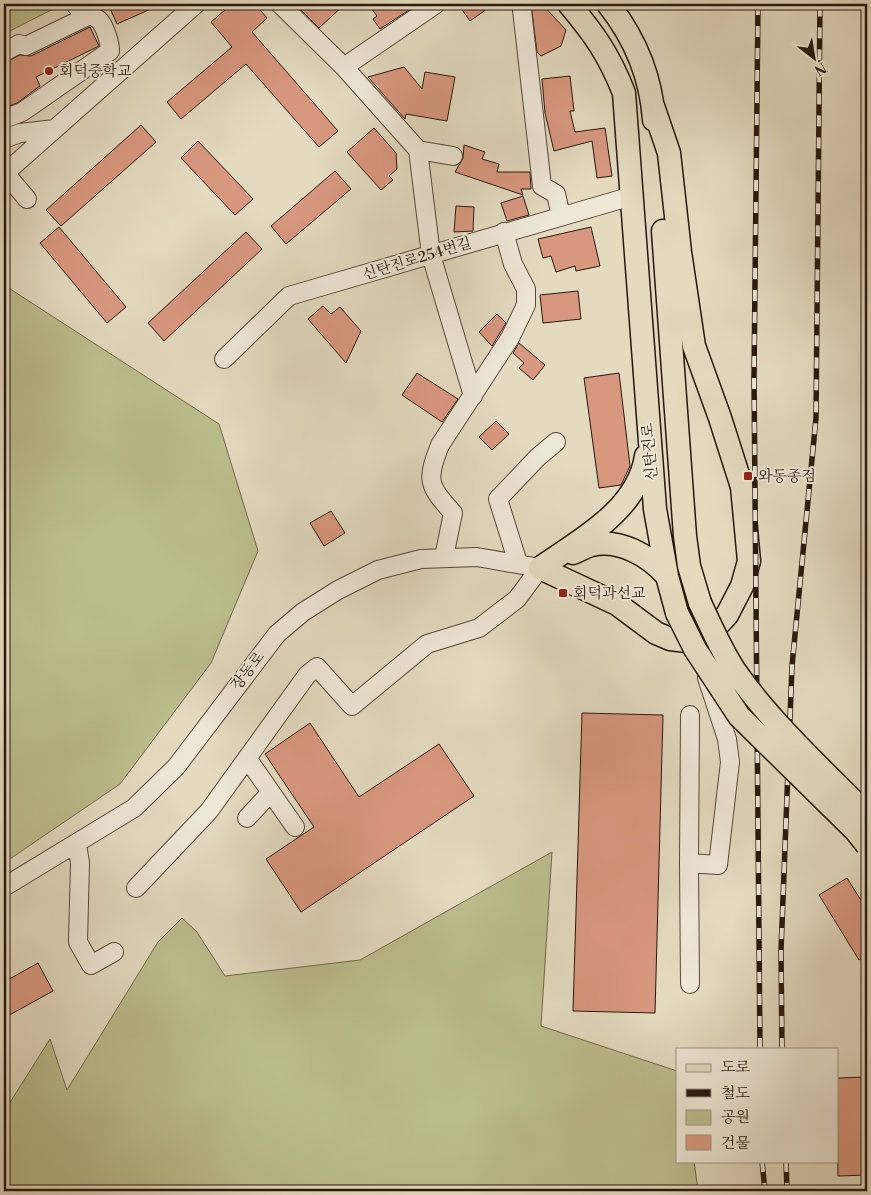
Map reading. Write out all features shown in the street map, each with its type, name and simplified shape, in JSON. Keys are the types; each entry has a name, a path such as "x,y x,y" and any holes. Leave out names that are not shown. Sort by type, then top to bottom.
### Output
{"main road":[{"name":"신탄진로","path":"569,4 597,38 612,62 624,93 649,441 656,509 667,576 678,613 699,657 739,716 855,830 867,846"},
{"name":"신탄진로","path":"608,4 628,34 643,63 653,106 685,536 689,566 700,603 719,644 736,671 774,718 867,815"},
{"path":"540,568 618,604 656,633 670,640 687,641 712,631 727,615 742,586 749,561 742,487 694,346 680,252 669,153 653,106"},
{"path":"540,568 619,509 638,484 645,468 649,441"},
{"path":"540,568 590,545 608,544 646,555 667,576"}],"street":[{"path":"280,4 344,67 418,150 432,255 473,396"},
{"path":"344,67 436,4"},
{"path":"27,199 4,174 192,5"},
{"path":"4,52 19,44 26,46 82,10 99,20 110,43 110,51 22,112 4,119"},
{"path":"522,10 542,186 556,194 561,216"},
{"path":"4,139 20,133 55,129"},
{"path":"418,150 454,156"},
{"name":"신탄진로254번길","path":"224,359 289,296 632,196"},
{"path":"444,557 453,513 436,494 430,481 433,462 440,446 510,338 526,305 526,289 512,264 504,232"},
{"path":"518,563 498,499 538,457 556,442"},
{"name":"장동로","path":"4,887 134,808 176,767 277,634 303,612 338,590 378,570 421,559 444,557 477,558 540,568"},
{"path":"136,888 209,811 307,675 317,667 352,706 427,644 479,628 517,598 540,568"},
{"path":"687,641 709,682 727,739 730,762 718,865 689,863"},
{"path":"690,715 690,984"},
{"path":"247,758 295,827"},
{"path":"247,818 271,792"},
{"path":"76,844 80,863 78,942 91,965 114,952"}],"green space":[{"path":"4,4 63,4 4,34"},
{"path":"4,285 219,424 258,551 211,663 120,784 4,863"},
{"path":"552,852 541,1026 676,1071 676,1162 694,1162 698,1191 4,1191 4,1112 50,1039 67,1090 158,942 182,918 197,932 225,976 360,960"}],"building":[{"path":"108,4 162,4 117,24"},
{"path":"232,4 255,4 267,18 252,32 338,131 319,147 246,64 181,119 167,102 232,47 211,22"},
{"path":"295,4 345,4 319,28"},
{"path":"368,4 418,4 380,29 373,19 377,16"},
{"path":"458,4 494,4 470,21"},
{"path":"531,4 542,4 566,30 561,46 541,56 537,52"},
{"path":"90,27 99,46 36,77 40,86 17,103 4,108 4,63 20,55 31,56"},
{"path":"404,67 422,89 425,72 455,77 447,121 406,114 405,119 368,77"},
{"path":"570,76 574,111 570,111 575,132 605,128 612,176 597,178 592,141 554,151 545,113 542,79"},
{"path":"141,125 156,142 61,226 46,210"},
{"path":"374,128 396,153 397,169 389,176 393,180 381,190 347,152"},
{"path":"198,141 253,199 235,215 181,158"},
{"path":"464,145 485,152 482,159 499,164 497,172 530,172 531,189 521,189 523,195 455,172 463,158"},
{"path":"335,171 351,189 286,244 271,226"},
{"path":"523,196 529,215 507,221 501,203"},
{"path":"456,206 474,207 473,231 454,232"},
{"path":"59,227 126,307 107,323 40,243"},
{"path":"591,227 600,266 576,271 575,266 556,272 551,256 543,258 538,239"},
{"path":"246,232 262,249 164,341 148,323"},
{"path":"578,291 581,319 543,323 540,295"},
{"path":"323,306 331,314 340,307 361,331 346,363 308,319"},
{"path":"497,314 506,323 492,346 479,332"},
{"path":"519,343 545,365 533,380 519,368 524,363 513,353"},
{"path":"417,373 458,399 442,422 402,395"},
{"path":"619,373 630,466 621,485 599,488 584,378"},
{"path":"496,421 509,434 492,450 479,437"},
{"path":"331,511 345,533 324,546 310,523"},
{"path":"582,713 663,715 655,1013 573,1011"},
{"path":"310,723 359,797 439,744 474,796 301,912 266,859 314,827 265,754"},
{"path":"847,878 867,910 867,955 859,960 819,895"},
{"path":"38,963 53,991 4,1018 4,982"},
{"path":"867,1077 867,1175 838,1176 838,1078"}],"railway":[{"path":"758,4 754,378 760,1048"},
{"path":"782,1048 781,951 792,666 816,418 820,4"},
{"path":"762,1162 765,1191"},
{"path":"786,1162 787,1191"}],"place":[{"name":"회덕중학교","path":"49,71"},
{"name":"와동종점","path":"748,476"},
{"name":"회덕과선교","path":"563,593"}]}
